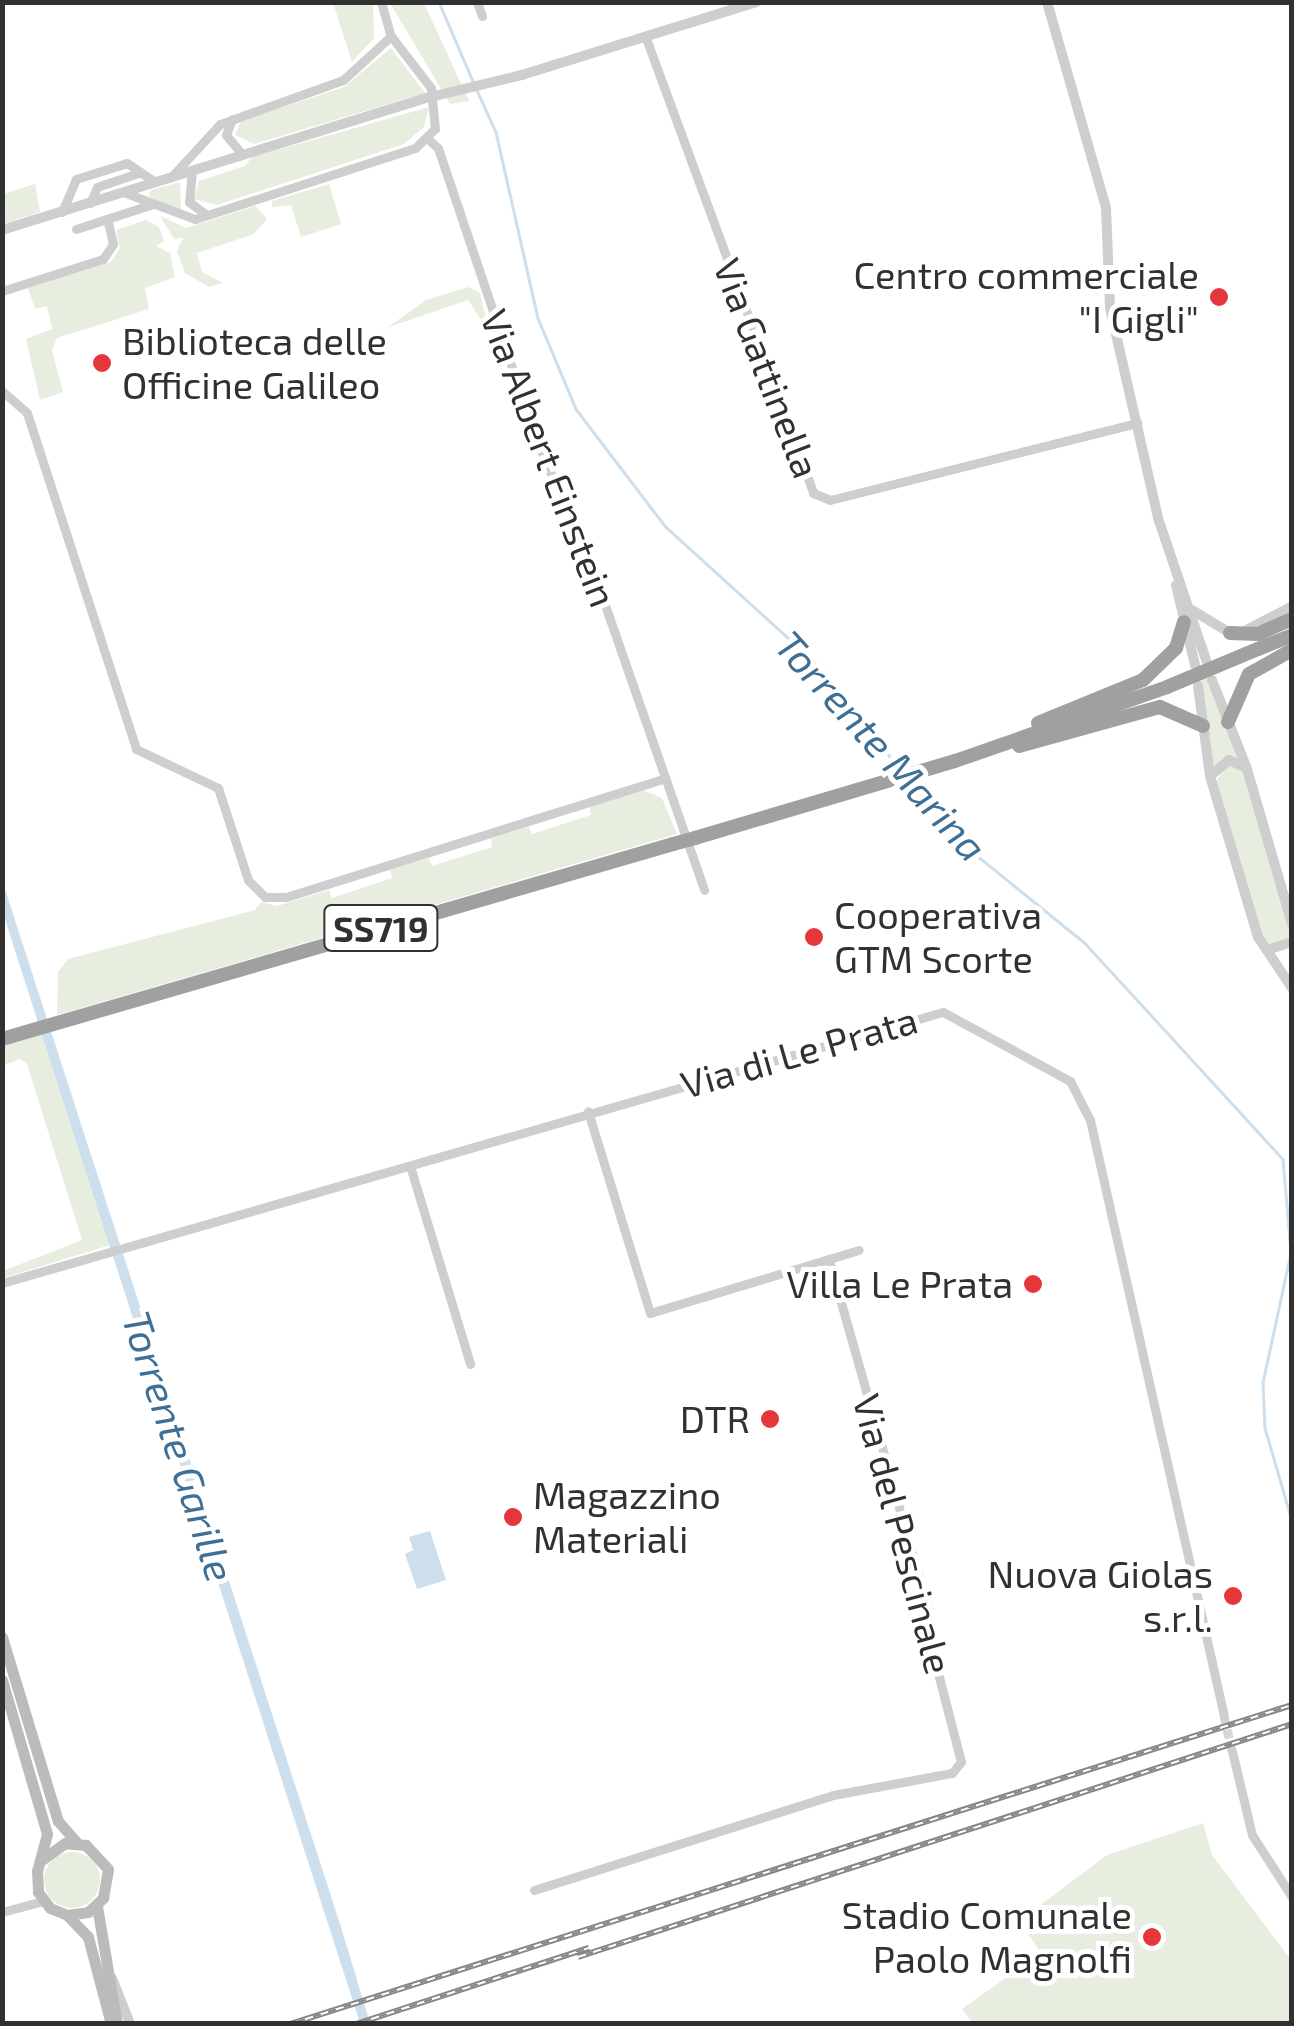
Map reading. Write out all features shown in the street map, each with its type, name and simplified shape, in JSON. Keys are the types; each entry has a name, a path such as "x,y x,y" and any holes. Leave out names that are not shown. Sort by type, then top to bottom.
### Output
{"highway":[{"path":"1230,632 1258,634 1289,611"},
{"path":"957,760 1143,680 1176,648 1188,616"},
{"name":"SS719","path":"2,1038 861,790 1167,687 1292,635"},
{"path":"1228,722 1249,674 1292,650"},
{"path":"957,760 1160,708 1203,726"}],"main road":[{"path":"2,1638 58,1821 76,1842 96,1850 108,1868 108,1889 97,1906 67,1915"},
{"path":"2,1680 45,1823 36,1881 43,1901 67,1915 88,1938 114,2024"},
{"path":"40,1861 55,1846 76,1842"},
{"path":"97,1906 114,2024"}],"street":[{"name":"Via Albert Einstein","path":"382,2 391,36 431,88 437,120 429,140 438,148 534,434 597,582 662,779 704,890"},
{"path":"477,2 482,16"},
{"path":"2,230 422,99 647,42 756,2"},
{"path":"1047,2 1106,208 1110,308 1168,550 1201,662"},
{"path":"172,176 232,118 343,80 391,36"},
{"name":"Via Gattinella","path":"647,42 813,493 830,500 1137,423"},
{"path":"232,118 226,135 242,154"},
{"path":"123,192 181,218 207,215 429,140"},
{"path":"62,212 76,179 126,163 155,182"},
{"path":"192,170 190,202 207,215"},
{"path":"90,203 97,188 141,172"},
{"path":"76,229 150,204"},
{"path":"2,291 109,255 114,237 107,218"},
{"path":"2,391 27,414 136,749 218,788 248,880 264,897 286,898 662,779"},
{"path":"1188,616 1230,632"},
{"path":"1212,680 1247,769 1292,924"},
{"path":"1198,686 1210,776 1267,950 1292,988"},
{"path":"1210,776 1229,760 1247,769"},
{"path":"1267,950 1292,942"},
{"name":"Via di Le Prata","path":"2,1283 132,1248 588,1111 943,1012 1070,1081 1090,1120 1224,1716"},
{"path":"588,1111 650,1313 858,1250"},
{"path":"410,1166 470,1364"},
{"name":"Via del Pescinale","path":"534,1890 833,1795 952,1773 961,1762 927,1631 928,1610 829,1259"},
{"path":"1232,1751 1252,1835 1292,1897"},
{"path":"2,1912 43,1901"},
{"path":"108,1968 130,2024"}],"shaded area":[{"path":"333,3 373,3 374,38 352,62"},
{"path":"390,3 424,3 469,101 450,104"},
{"path":"391,48 425,93 254,144 235,135 241,121 344,87"},
{"path":"429,107 424,127 404,144 217,205 194,199 199,181 245,166 252,157"},
{"path":"180,182 181,212 148,196 151,190"},
{"path":"35,184 40,212 3,224 3,194"},
{"path":"329,184 341,224 301,237 291,205 272,207 272,201"},
{"path":"255,206 267,219 254,234 197,253 202,272 223,283 209,287 185,273 177,251 183,238 174,239 160,216 186,228"},
{"path":"146,220 159,227 164,241 156,246 170,253 175,277 145,288 149,309 57,338 52,350 63,392 40,400 26,339 52,329 47,306 35,309 28,288 111,262 120,248 116,230"},
{"path":"469,287 480,293 489,332 468,300 345,342 388,327 426,300"},
{"path":"1198,659 1240,759 1212,766"},
{"path":"1228,764 1243,771 1290,931 1288,940 1271,947 1263,940 1216,781"},
{"path":"643,790 662,798 677,834 57,1015 58,972 68,959 255,910 261,902 277,906 329,890 332,898 392,878 390,870 429,858 432,866 492,847 491,839 516,830 529,827 532,834 591,815 590,807"},
{"path":"43,1034 110,1245 3,1278 3,1271 82,1240 27,1064 19,1059 3,1066 3,1046"},
{"name":"Stadio Comunale Paolo Magnolfi","path":"1203,1823 1212,1855 1291,1960 1291,2023 973,2023 962,2009 1041,1953 1019,1921 1107,1855"},
{"path":"72,1852 92,1860 100,1880 92,1900 72,1908 52,1900 44,1880 52,1860"}],"water":[{"name":"Torrente Garille","path":"2,880 370,2023 360,2023 90,1185 3,913"},
{"path":"430,1531 446,1580 417,1589 405,1554 413,1550 409,1537"}],"waterway":[{"name":"Torrente Marina","path":"439,2 473,81"},
{"name":"Torrente Marina","path":"476,88 496,132 538,318 576,409 666,527 826,672 901,771"},
{"name":"Torrente Marina","path":"909,781 980,858 1085,943 1283,1159 1291,1253 1263,1382 1265,1428 1292,1521"}],"tunnel":[{"path":"1224,1716 1232,1751"}],"railway":[{"path":"290,2024 1292,1705"},
{"path":"578,1957 1292,1724"},
{"path":"356,2024 589,1948"}],"place":[{"name":"Centro commerciale \"I Gigli\"","path":"1219,297"},
{"name":"Biblioteca delle Officine Galileo","path":"102,363"},
{"name":"Cooperativa GTM Scorte","path":"814,937"},
{"name":"Villa Le Prata","path":"1033,1284"},
{"name":"DTR","path":"770,1419"},
{"name":"Magazzino Materiali","path":"513,1517"},
{"name":"Nuova Giolas s.r.l.","path":"1233,1596"},
{"name":"Stadio Comunale Paolo Magnolfi","path":"1152,1937"}]}
